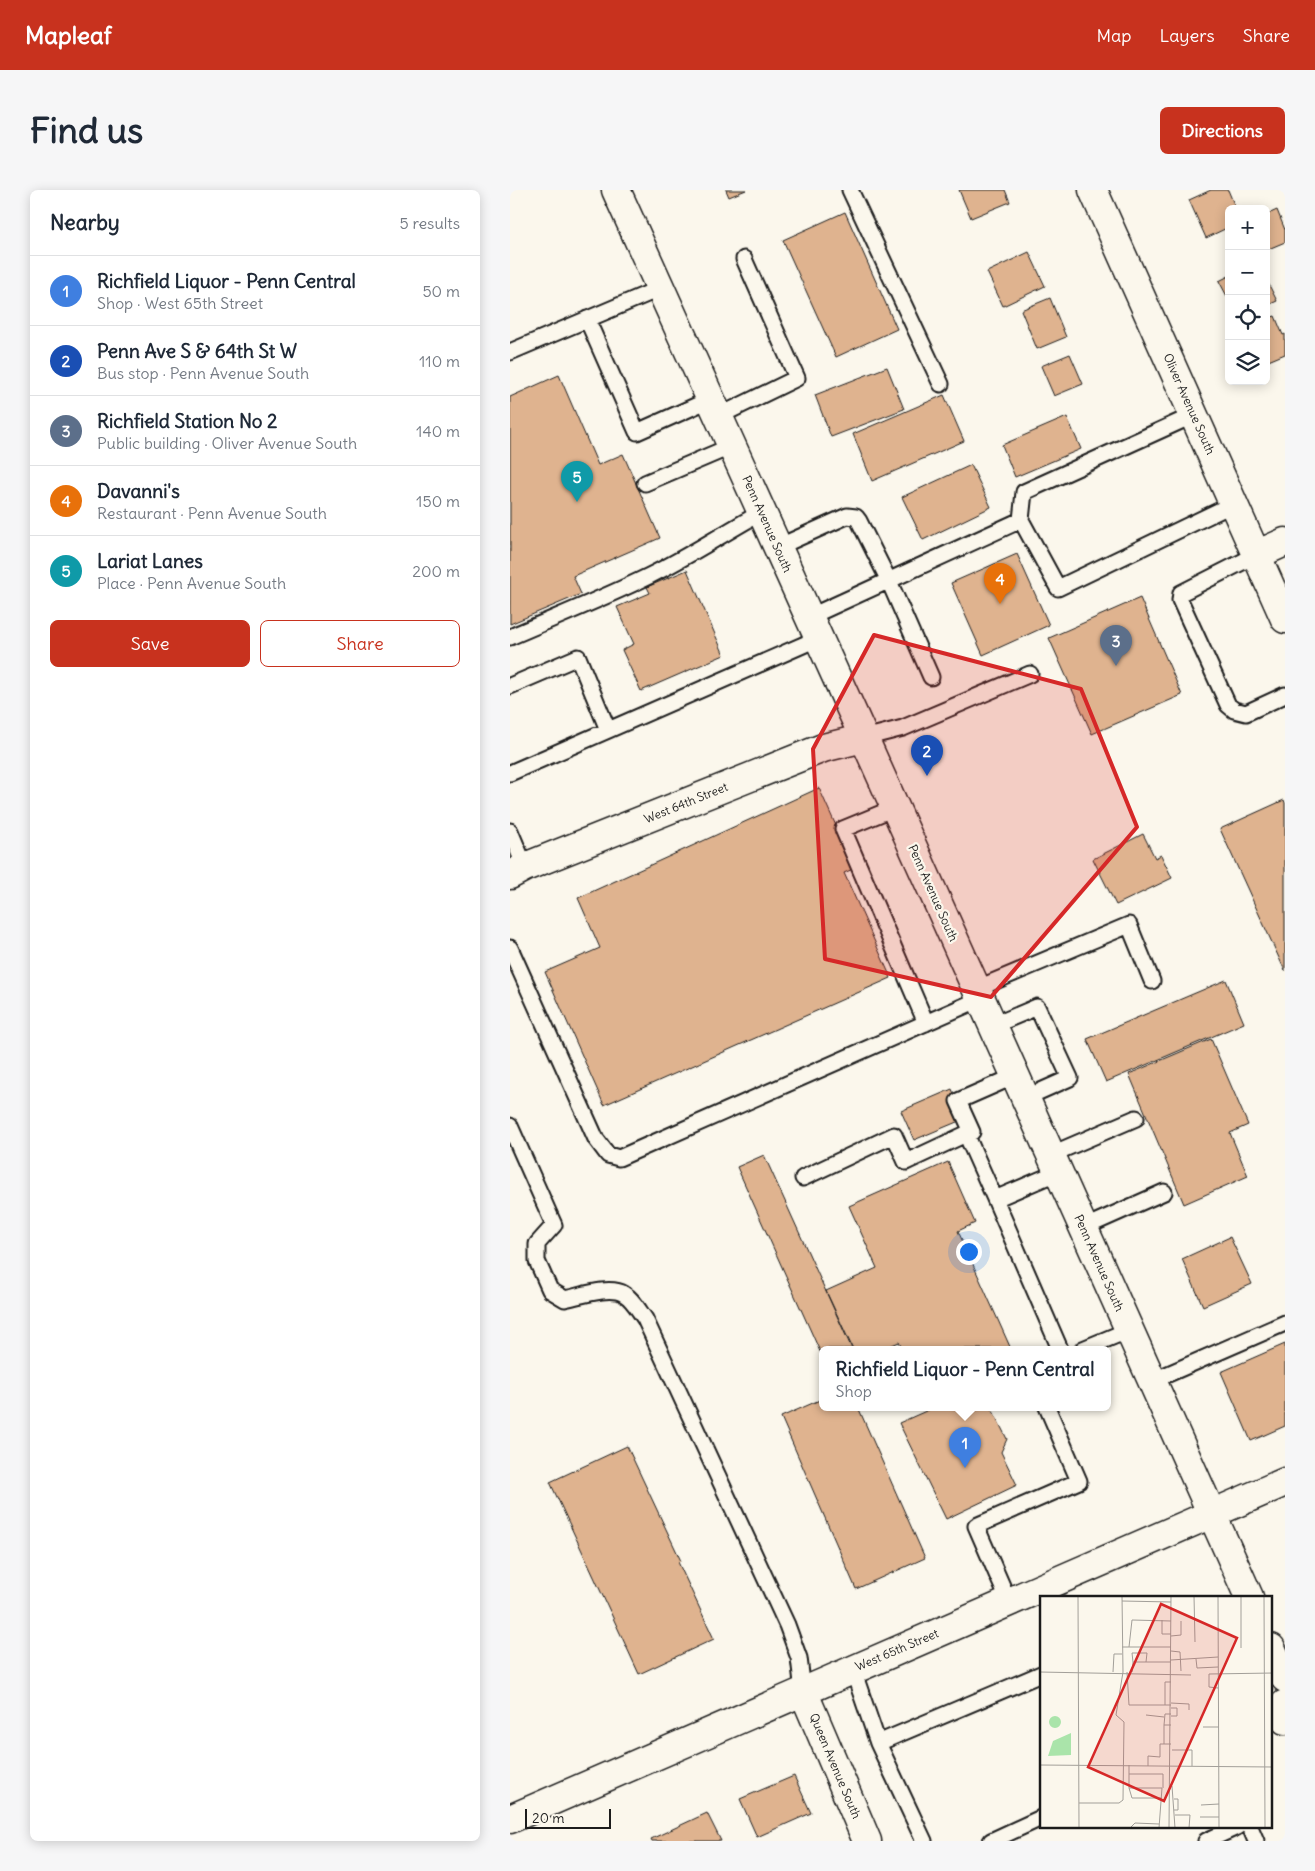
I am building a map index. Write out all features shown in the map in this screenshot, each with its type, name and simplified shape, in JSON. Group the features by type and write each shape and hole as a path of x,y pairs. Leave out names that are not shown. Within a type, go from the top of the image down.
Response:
{"street":[{"name":"Penn Avenue South","path":"616,190 1249,1596"},
{"name":"Oliver Avenue South","path":"1093,190 1285,618"},
{"path":"1256,555 1285,542"},
{"name":"West 64th Street","path":"517,871 823,748 864,738"},
{"name":"West 65th Street","path":"510,1819 1285,1482"},
{"path":"1272,1650 1285,1678"},
{"name":"Queen Avenue South","path":"803,1691 867,1841"}],"lane":[{"path":"850,190 942,384"},
{"path":"587,319 637,432 715,408 798,378 744,258"},
{"path":"510,352 661,288"},
{"path":"1194,415 1024,492 1021,520 1058,588 1233,504"},
{"path":"645,483 732,446"},
{"path":"510,637 649,576 762,512"},
{"path":"778,547 847,516 856,517 860,521 889,581 931,677"},
{"path":"510,773 608,730 814,628 889,581 1021,520"},
{"path":"1256,555 1181,593 1180,600 1228,706 1234,710 1246,713 1285,695"},
{"path":"510,686 578,657 608,730"},
{"path":"864,738 903,728 1030,674"},
{"path":"894,808 843,829 926,1023"},
{"path":"510,831 517,871"},
{"path":"510,948 596,1139 608,1154 619,1158 926,1023 978,994 1129,925 1152,981"},
{"path":"803,1178 894,1135 906,1162 972,1132 958,1101 1070,1078 1037,1007 992,1026"},
{"path":"995,1199 1054,1163 1136,1118"},
{"path":"510,1126 554,1224 537,1244 538,1261 550,1290 564,1300 611,1290 624,1294 637,1307 645,1319 787,1625 799,1658 803,1691"},
{"path":"966,1134 1059,1346"},
{"path":"1083,1228 1164,1192"},
{"path":"1152,1381 1285,1323"},
{"path":"1090,1346 1129,1330"},
{"path":"1009,1602 976,1526 1079,1481 1049,1411"},
{"path":"853,1670 878,1743 924,1841"},
{"path":"878,1743 1040,1674"},
{"path":"991,1841 1040,1818"},
{"path":"1206,1841 1235,1828"},
{"path":"1250,1828 1256,1841"}],"highlighted area":[{"path":"874,635 1081,689 1137,827 991,997 825,959 813,749"}],"building":[{"path":"726,190 746,190 729,197"},
{"path":"959,190 1005,190 1010,202 971,218"},
{"path":"1211,190 1228,190 1234,205 1225,205 1225,229 1206,238 1189,200"},
{"path":"1277,210 1285,230 1285,242 1270,248 1270,213"},
{"path":"845,212 897,329 836,357 783,240"},
{"path":"1029,252 1045,286 1003,306 987,272"},
{"path":"1225,278 1225,292 1219,281"},
{"path":"1270,287 1277,301 1270,304"},
{"path":"1050,298 1066,337 1037,349 1021,310"},
{"path":"1275,316 1283,335 1285,334 1285,354 1270,360 1270,340 1270,318"},
{"path":"1070,354 1083,384 1054,396 1041,366"},
{"path":"887,367 904,409 831,437 815,395"},
{"path":"559,375 598,465 623,454 660,538 573,576 581,594 510,624 510,397"},
{"path":"944,395 964,441 872,481 853,434"},
{"path":"1067,417 1081,449 1015,477 1002,445"},
{"path":"971,465 991,507 923,540 902,497"},
{"path":"1017,554 1049,625 983,655 951,583"},
{"path":"687,570 724,655 641,691 622,650 634,644 617,607 650,593 647,587"},
{"path":"1140,598 1182,695 1092,734 1049,638"},
{"path":"819,788 855,868 844,873 891,978 604,1105 545,972 600,948 578,898"},
{"path":"1284,800 1285,803 1285,971 1220,829"},
{"path":"1143,834 1155,858 1161,855 1172,878 1116,905 1093,859"},
{"path":"1226,980 1244,1023 1106,1082 1087,1039"},
{"path":"1211,1039 1248,1125 1230,1133 1248,1176 1184,1204 1129,1074"},
{"path":"952,1089 964,1119 914,1140 901,1111"},
{"path":"764,1155 851,1346 819,1346 819,1349 737,1167"},
{"path":"948,1162 975,1223 958,1231 1010,1346 901,1346 899,1342 890,1346 852,1346 826,1291 877,1268 849,1206"},
{"path":"1230,1237 1252,1284 1203,1306 1182,1259"},
{"path":"1285,1344 1285,1426 1251,1441 1221,1372"},
{"path":"819,1400 819,1411 860,1411 925,1558 856,1589 781,1417"},
{"path":"926,1411 993,1411 1007,1439 1001,1452 1017,1485 946,1519 899,1423"},
{"path":"627,1446 681,1561 678,1562 714,1639 639,1674 550,1482"},
{"path":"794,1776 811,1813 757,1837 740,1799"},
{"path":"707,1813 721,1841 652,1841 651,1839"}],"place":[{"name":"Lariat Lanes","path":"577,502"},
{"name":"Davanni's","path":"1000,604"},
{"name":"Richfield Station No 2","path":"1116,666"},
{"name":"Penn Ave S & 64th St W","path":"927,776"},
{"name":"Richfield Liquor - Penn Central","path":"965,1468"}]}
